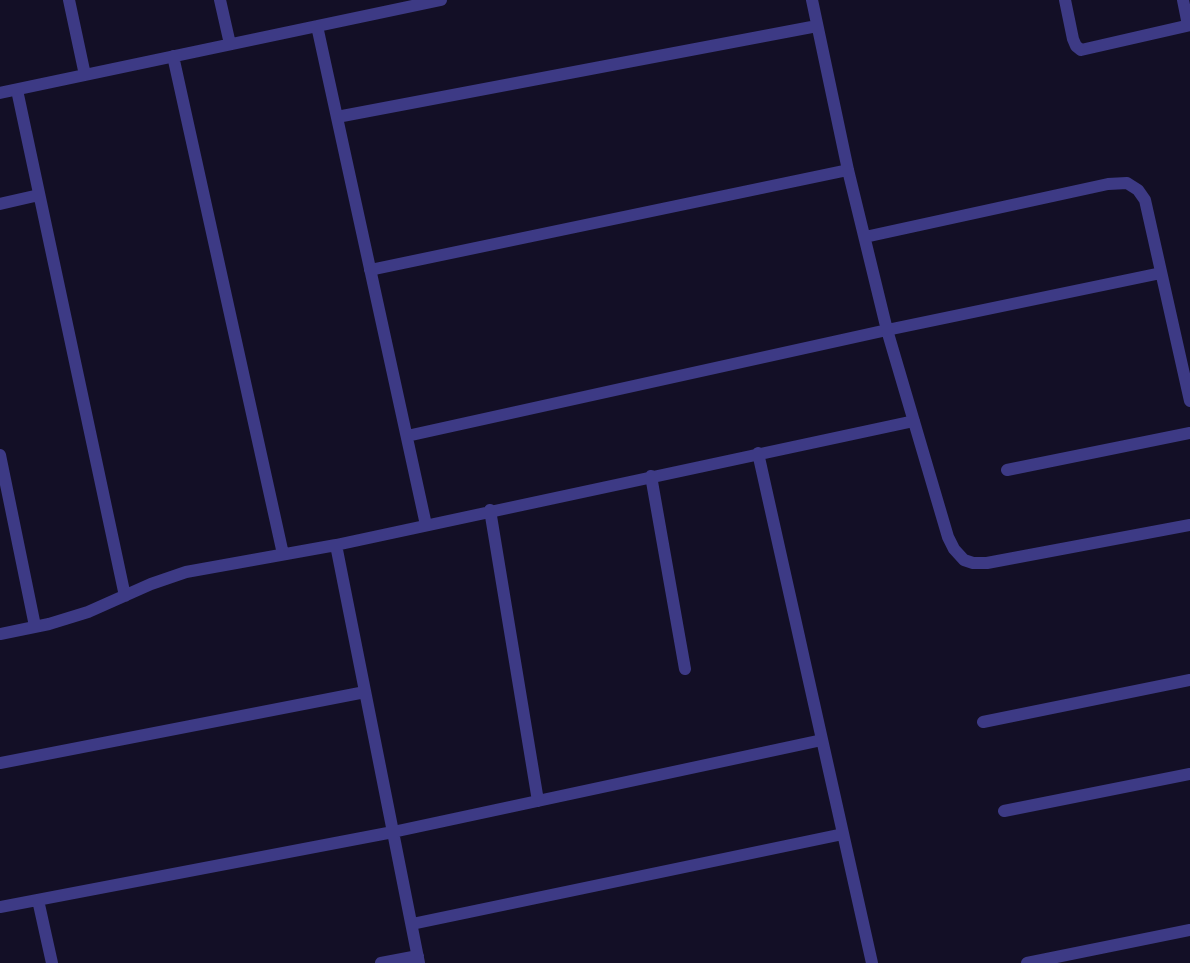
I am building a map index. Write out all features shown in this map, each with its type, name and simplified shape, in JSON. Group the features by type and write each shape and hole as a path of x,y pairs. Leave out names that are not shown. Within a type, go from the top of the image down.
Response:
{"street":[{"path":"69,0 84,75"},
{"path":"220,0 230,44"},
{"path":"0,93 441,0"},
{"path":"812,0 848,170 887,330 948,537 954,549 964,560 973,563 987,563 1190,524"},
{"path":"1065,0 1073,39 1076,46 1081,50 1189,25 1183,0"},
{"path":"317,26 426,525"},
{"path":"337,117 817,26"},
{"path":"173,56 283,554"},
{"path":"16,90 125,596"},
{"path":"370,270 848,170"},
{"path":"865,237 1108,184 1127,183 1138,190 1145,200 1190,401"},
{"path":"0,204 39,195"},
{"path":"407,436 887,330 1161,273"},
{"path":"0,634 88,612 151,584 186,572 336,544 914,421"},
{"path":"1007,470 1190,433"},
{"path":"758,453 872,963"},
{"path":"0,455 3,482 35,626"},
{"path":"651,476 685,669"},
{"path":"490,510 538,801"},
{"path":"336,544 419,959 381,963"},
{"path":"983,722 1190,680"},
{"path":"0,763 365,692"},
{"path":"0,907 393,832 822,740"},
{"path":"1004,811 1190,774"},
{"path":"412,924 843,834"},
{"path":"38,900 52,963"},
{"path":"1028,963 1190,930"}]}
